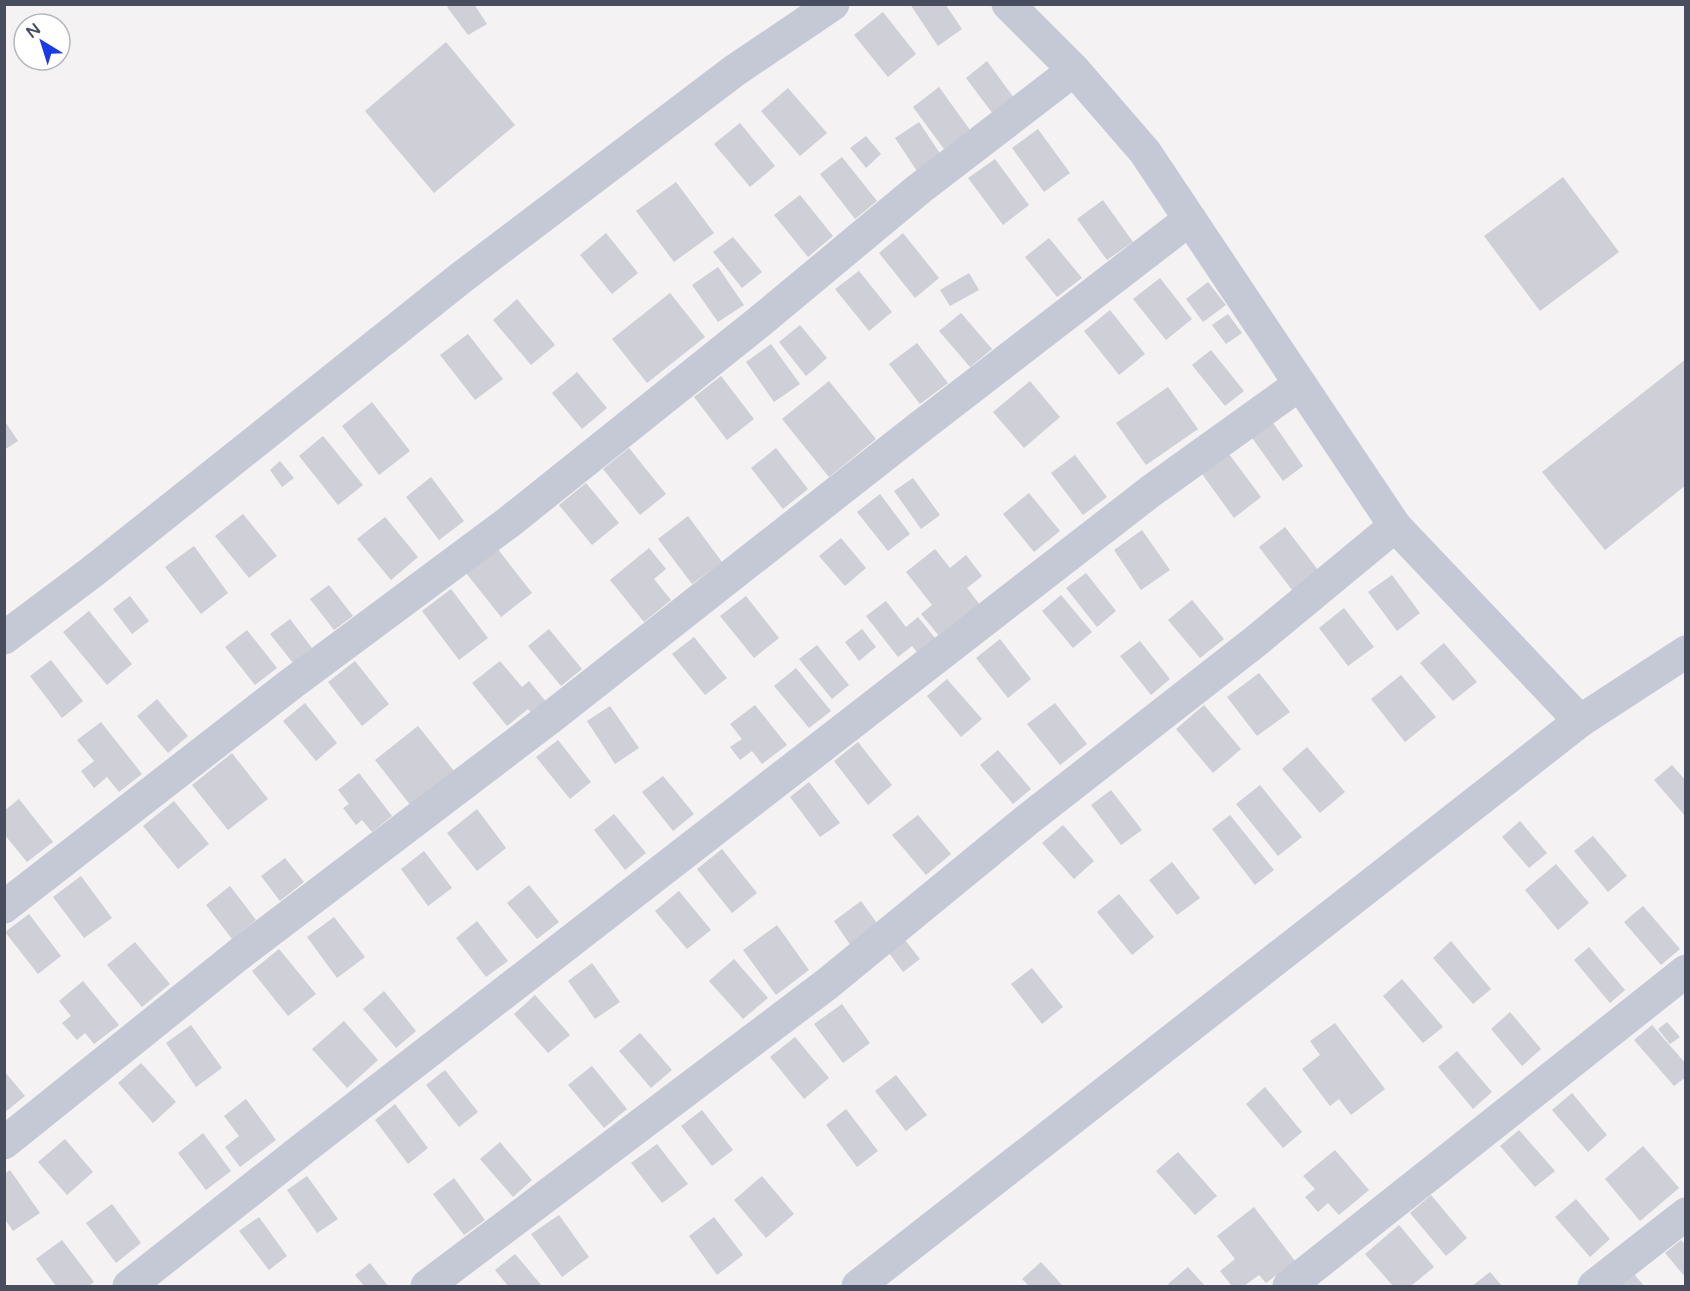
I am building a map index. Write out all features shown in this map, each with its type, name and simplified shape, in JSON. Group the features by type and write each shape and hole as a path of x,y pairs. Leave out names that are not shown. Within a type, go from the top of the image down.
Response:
{"street":[{"path":"4,638 92,572 462,277 734,71 833,4"},
{"path":"1008,4 1074,70 1145,152 1395,526 1580,722"},
{"path":"4,908 291,684 508,522 759,322 919,189 1074,70"},
{"path":"4,1143 238,955 551,717 1190,219"},
{"path":"129,1287 304,1148 1151,491 1300,384"},
{"path":"427,1287 827,984 1027,820 1256,641 1395,526"},
{"path":"858,1287 1580,722 1686,652"},
{"path":"1288,1287 1686,971"},
{"path":"1593,1287 1686,1214"}],"building":[{"path":"451,4 474,4 487,24 468,35 447,7"},
{"path":"910,4 945,4 962,29 938,46"},
{"path":"883,12 916,54 888,77 854,35"},
{"path":"446,42 515,125 434,193 365,111"},
{"path":"987,61 1014,98 993,114 966,78"},
{"path":"939,87 970,130 944,149 913,107"},
{"path":"788,88 827,133 800,156 761,111"},
{"path":"919,122 943,158 919,174 895,138"},
{"path":"740,123 775,166 750,187 714,144"},
{"path":"1038,129 1070,173 1044,192 1012,148"},
{"path":"866,136 881,154 866,168 850,148"},
{"path":"842,157 877,201 855,219 820,174"},
{"path":"995,159 1029,205 1003,225 968,178"},
{"path":"1563,177 1619,252 1540,311 1484,236"},
{"path":"676,182 714,233 674,262 636,211"},
{"path":"800,195 833,236 808,257 774,215"},
{"path":"1103,200 1133,242 1107,260 1077,219"},
{"path":"606,233 638,273 612,294 580,255"},
{"path":"903,233 939,278 915,298 879,253"},
{"path":"733,237 762,272 742,288 713,252"},
{"path":"1049,238 1082,278 1057,297 1025,257"},
{"path":"718,267 744,305 718,322 692,285"},
{"path":"859,271 892,312 869,331 835,289"},
{"path":"969,273 979,290 950,306 940,290"},
{"path":"1160,278 1192,319 1166,340 1133,299"},
{"path":"1208,282 1226,305 1203,322 1186,299"},
{"path":"670,293 705,337 647,383 612,339"},
{"path":"517,299 555,345 531,365 493,320"},
{"path":"1110,310 1145,354 1119,375 1084,331"},
{"path":"961,313 992,349 970,367 939,331"},
{"path":"1228,314 1242,333 1226,344 1212,325"},
{"path":"800,325 827,358 806,376 779,342"},
{"path":"468,334 503,379 475,400 440,355"},
{"path":"917,343 948,383 920,404 889,364"},
{"path":"771,344 800,384 774,402 746,362"},
{"path":"1211,350 1244,391 1225,406 1192,365"},
{"path":"1686,359 1686,485 1605,550 1542,472"},
{"path":"577,372 607,408 582,429 552,393"},
{"path":"721,376 754,419 727,440 694,397"},
{"path":"829,381 876,439 829,477 782,419"},
{"path":"1030,381 1060,417 1024,448 993,412"},
{"path":"1168,387 1198,429 1146,465 1116,423"},
{"path":"372,402 410,451 379,475 342,426"},
{"path":"4,420 18,441 4,450"},
{"path":"1271,420 1303,466 1283,481 1250,435"},
{"path":"323,436 363,485 338,505 299,456"},
{"path":"629,448 666,494 640,515 603,469"},
{"path":"776,448 808,489 783,509 751,468"},
{"path":"1229,454 1261,497 1234,518 1202,474"},
{"path":"1075,455 1107,497 1083,515 1051,473"},
{"path":"280,461 294,478 282,487 270,470"},
{"path":"431,477 464,521 439,540 406,497"},
{"path":"913,478 940,515 921,529 894,491"},
{"path":"586,483 619,523 592,545 559,505"},
{"path":"1029,493 1060,531 1034,552 1003,514"},
{"path":"880,494 910,534 888,551 857,512"},
{"path":"243,514 277,556 249,578 215,536"},
{"path":"688,516 722,562 692,584 658,539"},
{"path":"385,517 418,557 391,580 357,539"},
{"path":"1285,527 1318,570 1292,590 1259,547"},
{"path":"1142,530 1170,570 1141,590 1114,550"},
{"path":"841,538 866,568 845,586 819,556"},
{"path":"194,546 228,593 201,614 165,567"},
{"path":"497,548 532,593 501,617 466,573"},
{"path":"649,548 666,569 654,579 671,600 644,622 610,580"},
{"path":"935,549 950,568 966,555 982,576 967,588 980,605 940,637 921,614 932,605 906,572"},
{"path":"1086,573 1116,611 1097,627 1066,588"},
{"path":"1392,575 1420,613 1397,631 1368,592"},
{"path":"329,585 353,616 334,630 310,599"},
{"path":"451,589 488,638 459,660 422,611"},
{"path":"1061,595 1092,632 1073,648 1042,611"},
{"path":"130,596 149,621 132,634 113,609"},
{"path":"746,596 779,638 754,658 720,616"},
{"path":"1192,600 1224,639 1200,658 1168,620"},
{"path":"886,601 906,627 918,617 939,643 921,657 912,646 898,657 866,616"},
{"path":"1344,608 1374,647 1348,666 1319,628"},
{"path":"89,611 132,664 107,685 63,632"},
{"path":"290,619 312,648 293,663 270,634"},
{"path":"549,629 582,669 561,686 528,646"},
{"path":"862,629 876,647 859,661 845,642"},
{"path":"247,630 277,668 255,685 225,647"},
{"path":"694,637 727,678 705,695 672,654"},
{"path":"1000,639 1031,679 1008,698 976,658"},
{"path":"1140,641 1170,679 1151,695 1120,656"},
{"path":"1444,643 1477,682 1453,701 1420,663"},
{"path":"817,645 849,685 832,699 799,659"},
{"path":"51,660 83,701 62,718 30,676"},
{"path":"355,661 389,704 362,726 328,682"},
{"path":"500,661 522,687 529,681 548,704 534,716 528,709 507,726 472,683"},
{"path":"796,668 831,711 809,728 774,686"},
{"path":"1259,673 1290,712 1257,736 1227,697"},
{"path":"1401,675 1436,717 1405,742 1371,699"},
{"path":"947,679 982,719 961,737 927,696"},
{"path":"157,699 188,736 168,753 137,716"},
{"path":"305,703 337,743 316,761 283,721"},
{"path":"1055,703 1087,744 1060,765 1027,724"},
{"path":"755,705 787,745 762,764 752,751 740,760 730,747 742,739 730,724"},
{"path":"1204,705 1241,749 1213,773 1176,729"},
{"path":"610,706 639,748 615,764 587,721"},
{"path":"101,722 142,774 119,792 107,777 94,788 81,771 94,761 77,740"},
{"path":"418,726 458,776 415,811 375,760"},
{"path":"558,740 591,782 570,799 536,757"},
{"path":"858,742 892,785 868,805 834,761"},
{"path":"1307,747 1345,792 1320,813 1282,769"},
{"path":"998,750 1031,789 1013,804 980,765"},
{"path":"232,753 268,799 228,830 192,785"},
{"path":"1672,765 1686,781 1686,817 1654,780"},
{"path":"359,773 392,816 372,832 362,820 356,825 343,808 349,804 338,790"},
{"path":"663,776 694,814 673,831 642,792"},
{"path":"809,782 840,823 820,837 790,797"},
{"path":"1260,785 1302,837 1278,856 1236,804"},
{"path":"1111,790 1142,830 1121,845 1091,805"},
{"path":"19,799 53,842 27,862 4,834 4,811"},
{"path":"174,801 209,844 178,869 143,826"},
{"path":"477,809 506,848 477,871 447,833"},
{"path":"614,814 646,853 625,870 594,830"},
{"path":"918,815 951,854 926,875 892,835"},
{"path":"1230,815 1274,870 1255,885 1212,829"},
{"path":"1520,821 1547,853 1529,868 1502,837"},
{"path":"1063,825 1094,861 1074,879 1042,843"},
{"path":"1593,836 1627,876 1608,892 1574,851"},
{"path":"722,849 757,893 732,913 697,869"},
{"path":"424,851 452,888 428,906 401,869"},
{"path":"285,858 304,882 280,901 261,876"},
{"path":"1172,862 1200,898 1177,915 1149,880"},
{"path":"1556,864 1589,903 1558,930 1525,890"},
{"path":"81,876 112,918 84,938 53,897"},
{"path":"529,885 559,922 537,939 507,903"},
{"path":"230,886 256,920 232,939 206,905"},
{"path":"679,891 711,930 687,949 655,911"},
{"path":"1119,894 1154,937 1132,955 1097,912"},
{"path":"861,901 879,926 851,946 834,921"},
{"path":"1643,906 1680,949 1661,965 1624,922"},
{"path":"29,914 61,956 38,974 5,932"},
{"path":"334,917 365,957 337,978 307,937"},
{"path":"477,921 508,961 486,977 456,938"},
{"path":"777,925 809,970 776,995 743,950"},
{"path":"905,940 920,959 903,972 889,953"},
{"path":"1451,941 1491,989 1473,1004 1433,958"},
{"path":"135,942 170,984 142,1007 107,965"},
{"path":"1589,947 1625,990 1610,1003 1574,960"},
{"path":"279,949 316,994 288,1016 252,971"},
{"path":"734,959 768,998 743,1019 709,981"},
{"path":"592,963 620,1002 595,1019 568,981"},
{"path":"1032,968 1063,1007 1042,1024 1011,984"},
{"path":"1402,979 1443,1027 1423,1043 1383,996"},
{"path":"83,981 119,1025 94,1044 85,1033 77,1040 62,1023 71,1016 59,1001"},
{"path":"384,991 416,1031 396,1048 363,1009"},
{"path":"535,995 570,1035 548,1053 514,1014"},
{"path":"842,1004 870,1043 843,1063 814,1024"},
{"path":"1510,1012 1541,1049 1522,1066 1491,1029"},
{"path":"344,1021 378,1060 347,1088 312,1049"},
{"path":"1667,1022 1680,1037 1670,1044 1658,1029"},
{"path":"1335,1023 1385,1089 1351,1115 1339,1099 1330,1106 1302,1069 1320,1055 1310,1041"},
{"path":"191,1025 222,1068 196,1087 166,1043"},
{"path":"1652,1025 1686,1064 1686,1077 1674,1086 1634,1040"},
{"path":"640,1033 672,1070 651,1088 619,1051"},
{"path":"795,1037 829,1078 804,1099 770,1057"},
{"path":"1457,1051 1492,1092 1473,1109 1438,1067"},
{"path":"141,1063 176,1102 153,1123 118,1083"},
{"path":"592,1066 627,1109 604,1128 568,1085"},
{"path":"445,1070 478,1112 459,1127 426,1085"},
{"path":"4,1071 25,1096 4,1113"},
{"path":"896,1075 927,1115 906,1131 875,1091"},
{"path":"1265,1087 1302,1132 1283,1148 1246,1104"},
{"path":"1572,1093 1607,1135 1588,1152 1552,1110"},
{"path":"246,1099 276,1140 240,1167 225,1147 239,1136 224,1116"},
{"path":"395,1104 428,1148 408,1164 375,1120"},
{"path":"846,1109 878,1151 857,1167 826,1125"},
{"path":"702,1110 733,1150 712,1166 681,1126"},
{"path":"1519,1130 1555,1171 1535,1187 1500,1146"},
{"path":"203,1133 231,1171 206,1190 178,1153"},
{"path":"65,1139 93,1172 67,1195 38,1162"},
{"path":"500,1142 532,1180 513,1197 480,1159"},
{"path":"657,1144 688,1184 662,1203 631,1163"},
{"path":"1643,1146 1679,1188 1640,1221 1605,1179"},
{"path":"1335,1150 1369,1190 1339,1215 1328,1203 1318,1212 1305,1197 1315,1189 1303,1176"},
{"path":"1178,1152 1217,1196 1195,1215 1156,1171"},
{"path":"10,1170 40,1213 13,1231 4,1218 4,1174"},
{"path":"307,1176 338,1219 317,1233 287,1190"},
{"path":"762,1176 794,1214 766,1238 734,1200"},
{"path":"454,1178 485,1220 464,1235 433,1194"},
{"path":"1431,1195 1467,1238 1446,1256 1410,1213"},
{"path":"1576,1199 1610,1239 1590,1257 1555,1217"},
{"path":"112,1204 141,1243 116,1263 86,1223"},
{"path":"1254,1207 1295,1261 1266,1283 1259,1275 1244,1286 1232,1286 1220,1271 1235,1259 1217,1236"},
{"path":"559,1215 589,1257 562,1277 531,1234"},
{"path":"259,1217 287,1256 269,1270 239,1231"},
{"path":"714,1217 743,1255 717,1275 689,1236"},
{"path":"1399,1225 1434,1267 1411,1286 1393,1286 1365,1254"},
{"path":"62,1240 94,1282 89,1286 56,1286 36,1259"},
{"path":"1681,1240 1686,1245 1686,1278 1665,1253"},
{"path":"515,1254 542,1286 508,1286 495,1270"},
{"path":"1041,1262 1063,1286 1029,1286 1022,1279"},
{"path":"370,1263 388,1286 364,1286 355,1275"},
{"path":"1188,1267 1205,1286 1171,1286 1168,1284"},
{"path":"1490,1272 1502,1286 1472,1286"},
{"path":"1634,1274 1644,1286 1619,1286"}]}
